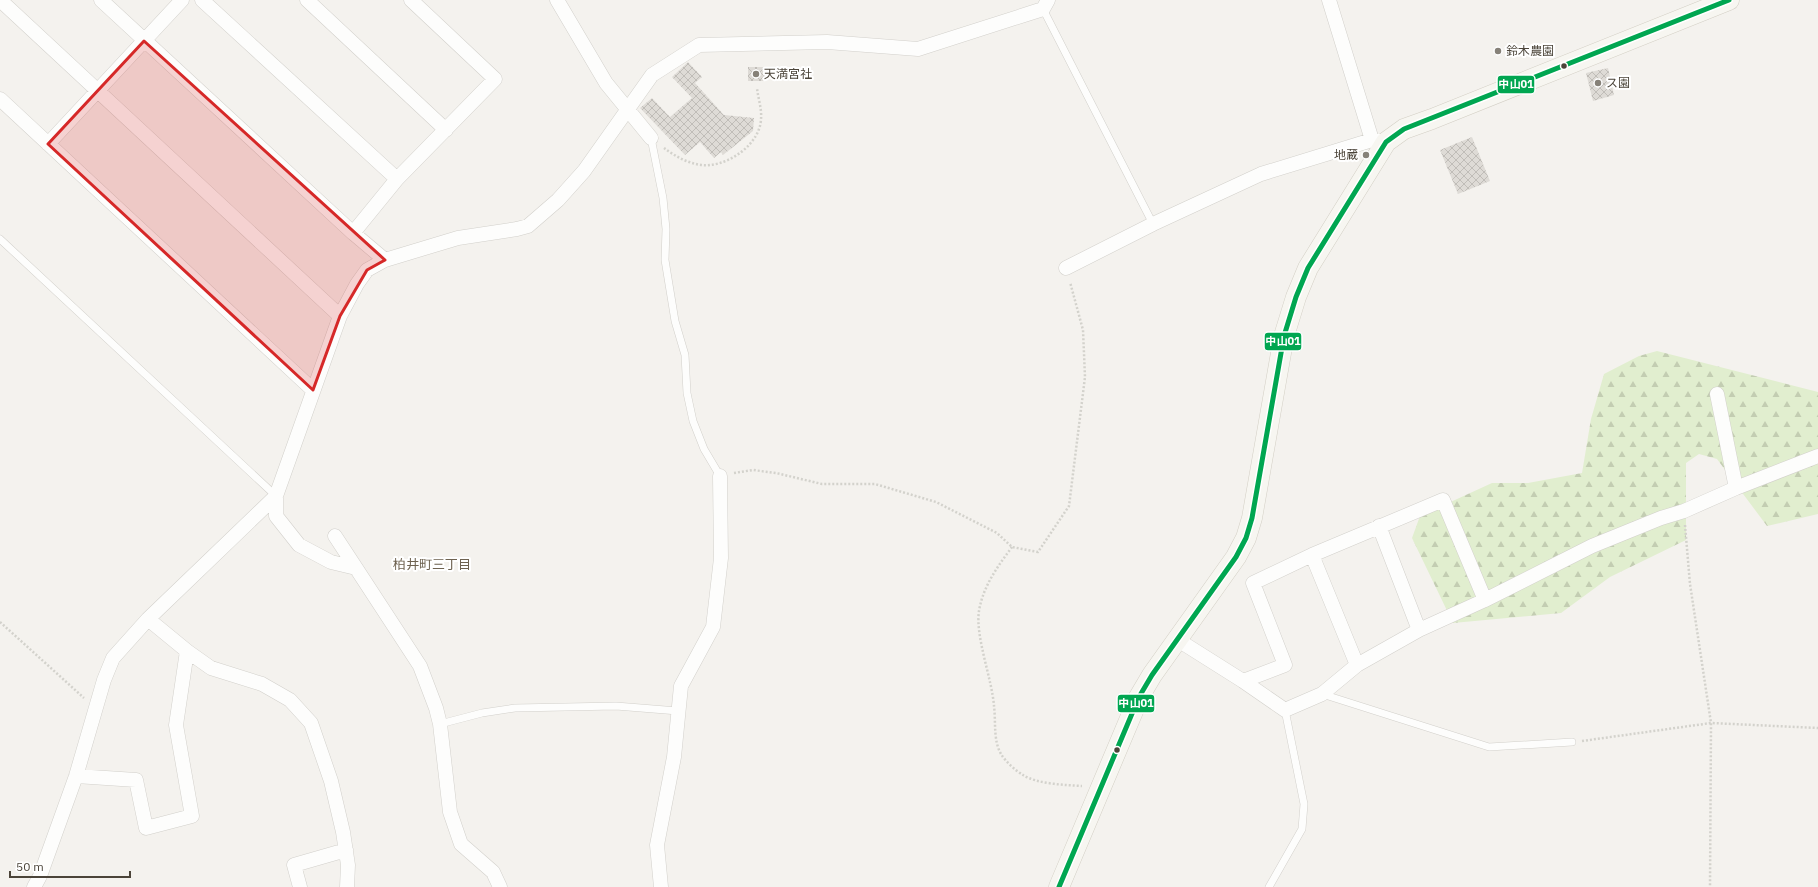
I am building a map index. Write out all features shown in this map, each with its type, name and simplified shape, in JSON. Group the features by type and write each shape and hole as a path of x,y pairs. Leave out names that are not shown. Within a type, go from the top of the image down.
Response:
{"street":[{"path":"0,0 340,316"},
{"path":"101,0 354,233 386,260"},
{"path":"48,144 182,0"},
{"path":"202,0 396,179"},
{"path":"307,0 446,130"},
{"path":"354,233 396,179 495,79 411,0"},
{"path":"557,0 606,83 651,138"},
{"path":"1059,887 1140,697 1152,675 1236,557 1246,538 1252,518 1284,336 1296,297 1308,268 1379,141 1329,0"},
{"path":"1066,268 1153,224 1261,174 1379,141 1404,129 1729,0"},
{"path":"356,568 330,562 299,545 276,516 276,496 340,316 357,284 367,270 386,260 458,238 518,229 528,226 558,200 584,171 626,109 652,75 699,45 827,42 918,49 1046,4"},
{"path":"0,99 313,390"},
{"path":"1717,394 1736,488"},
{"path":"1178,640 1243,681 1285,710 1322,694 1357,665 1419,630 1485,600 1592,546 1661,518 1684,511 1736,488 1818,456"},
{"path":"661,887 657,845 674,757 681,686 713,627 721,558 720,476"},
{"path":"34,887 40,876 76,776 104,680 113,658 148,618 276,496"},
{"path":"1243,681 1285,665 1253,583 1312,555 1443,500 1485,600"},
{"path":"1379,526 1419,630"},
{"path":"336,536 420,666 436,708 440,724 450,812 461,844 494,872 500,887"},
{"path":"1312,555 1357,665"},
{"path":"148,618 187,651 211,668 262,684 290,700 311,723 331,781 343,832 346,850 347,887"},
{"path":"76,776 136,780 146,828 192,816 176,726 187,651"},
{"path":"300,887 294,865 346,850"}],"lane":[{"path":"1046,4 1153,224"},
{"path":"651,138 663,198 666,229 665,260 675,321 685,355 687,393 693,421 704,449 720,476"},
{"path":"0,238 276,496"},
{"path":"1322,694 1489,747 1572,742"},
{"path":"440,724 482,713 515,708 616,706 678,711"},
{"path":"1270,887 1302,829 1304,804 1285,710"}],"path":[{"path":"651,138 670,153 690,163 709,165 729,160 740,153 756,138 761,119 757,88"},
{"path":"720,476 753,470 822,484 875,484 936,502 997,533 1012,547 1038,552 1069,506 1085,377 1083,330 1066,268"},
{"path":"1684,511 1690,584 1711,723 1710,887"},
{"path":"1012,547 994,572 984,591 979,611 980,632 994,705 995,737 1001,754 1023,775 1055,784 1101,788"},
{"path":"0,622 96,710"},
{"path":"1572,742 1642,734 1711,723 1818,728"}],"highlighted area":[{"path":"144,41 385,260 367,270 340,316 313,390 48,144"}],"green space":[{"path":"1657,351 1818,392 1818,514 1767,526 1717,459 1699,454 1686,463 1686,540 1610,577 1561,613 1453,623 1412,538 1420,516 1492,483 1528,483 1582,473 1591,419 1604,374 1639,356"}],"building":[{"path":"688,62 702,77 695,83 724,115 754,118 753,131 723,155 721,152 714,158 700,142 685,155 640,108 652,98 670,117 692,98 672,77"},
{"path":"748,67 765,67 765,81 748,81"},
{"path":"1608,68 1614,95 1593,101 1586,73"},
{"path":"1472,137 1490,181 1458,194 1440,150"}],"transit line":[{"name":"中山01","path":"1059,887 1139,697 1152,675 1236,557 1246,538 1252,518 1284,336 1296,297 1308,268 1386,142 1404,129 1729,0"}],"place":[{"name":"鈴木農園","path":"1498,51"},
{"name":"天満宮社","path":"756,74"},
{"name":"ス園","path":"1598,83"},
{"name":"地蔵","path":"1366,155"}],"district":[{"name":"柏井町三丁目","path":"432,564"}]}
